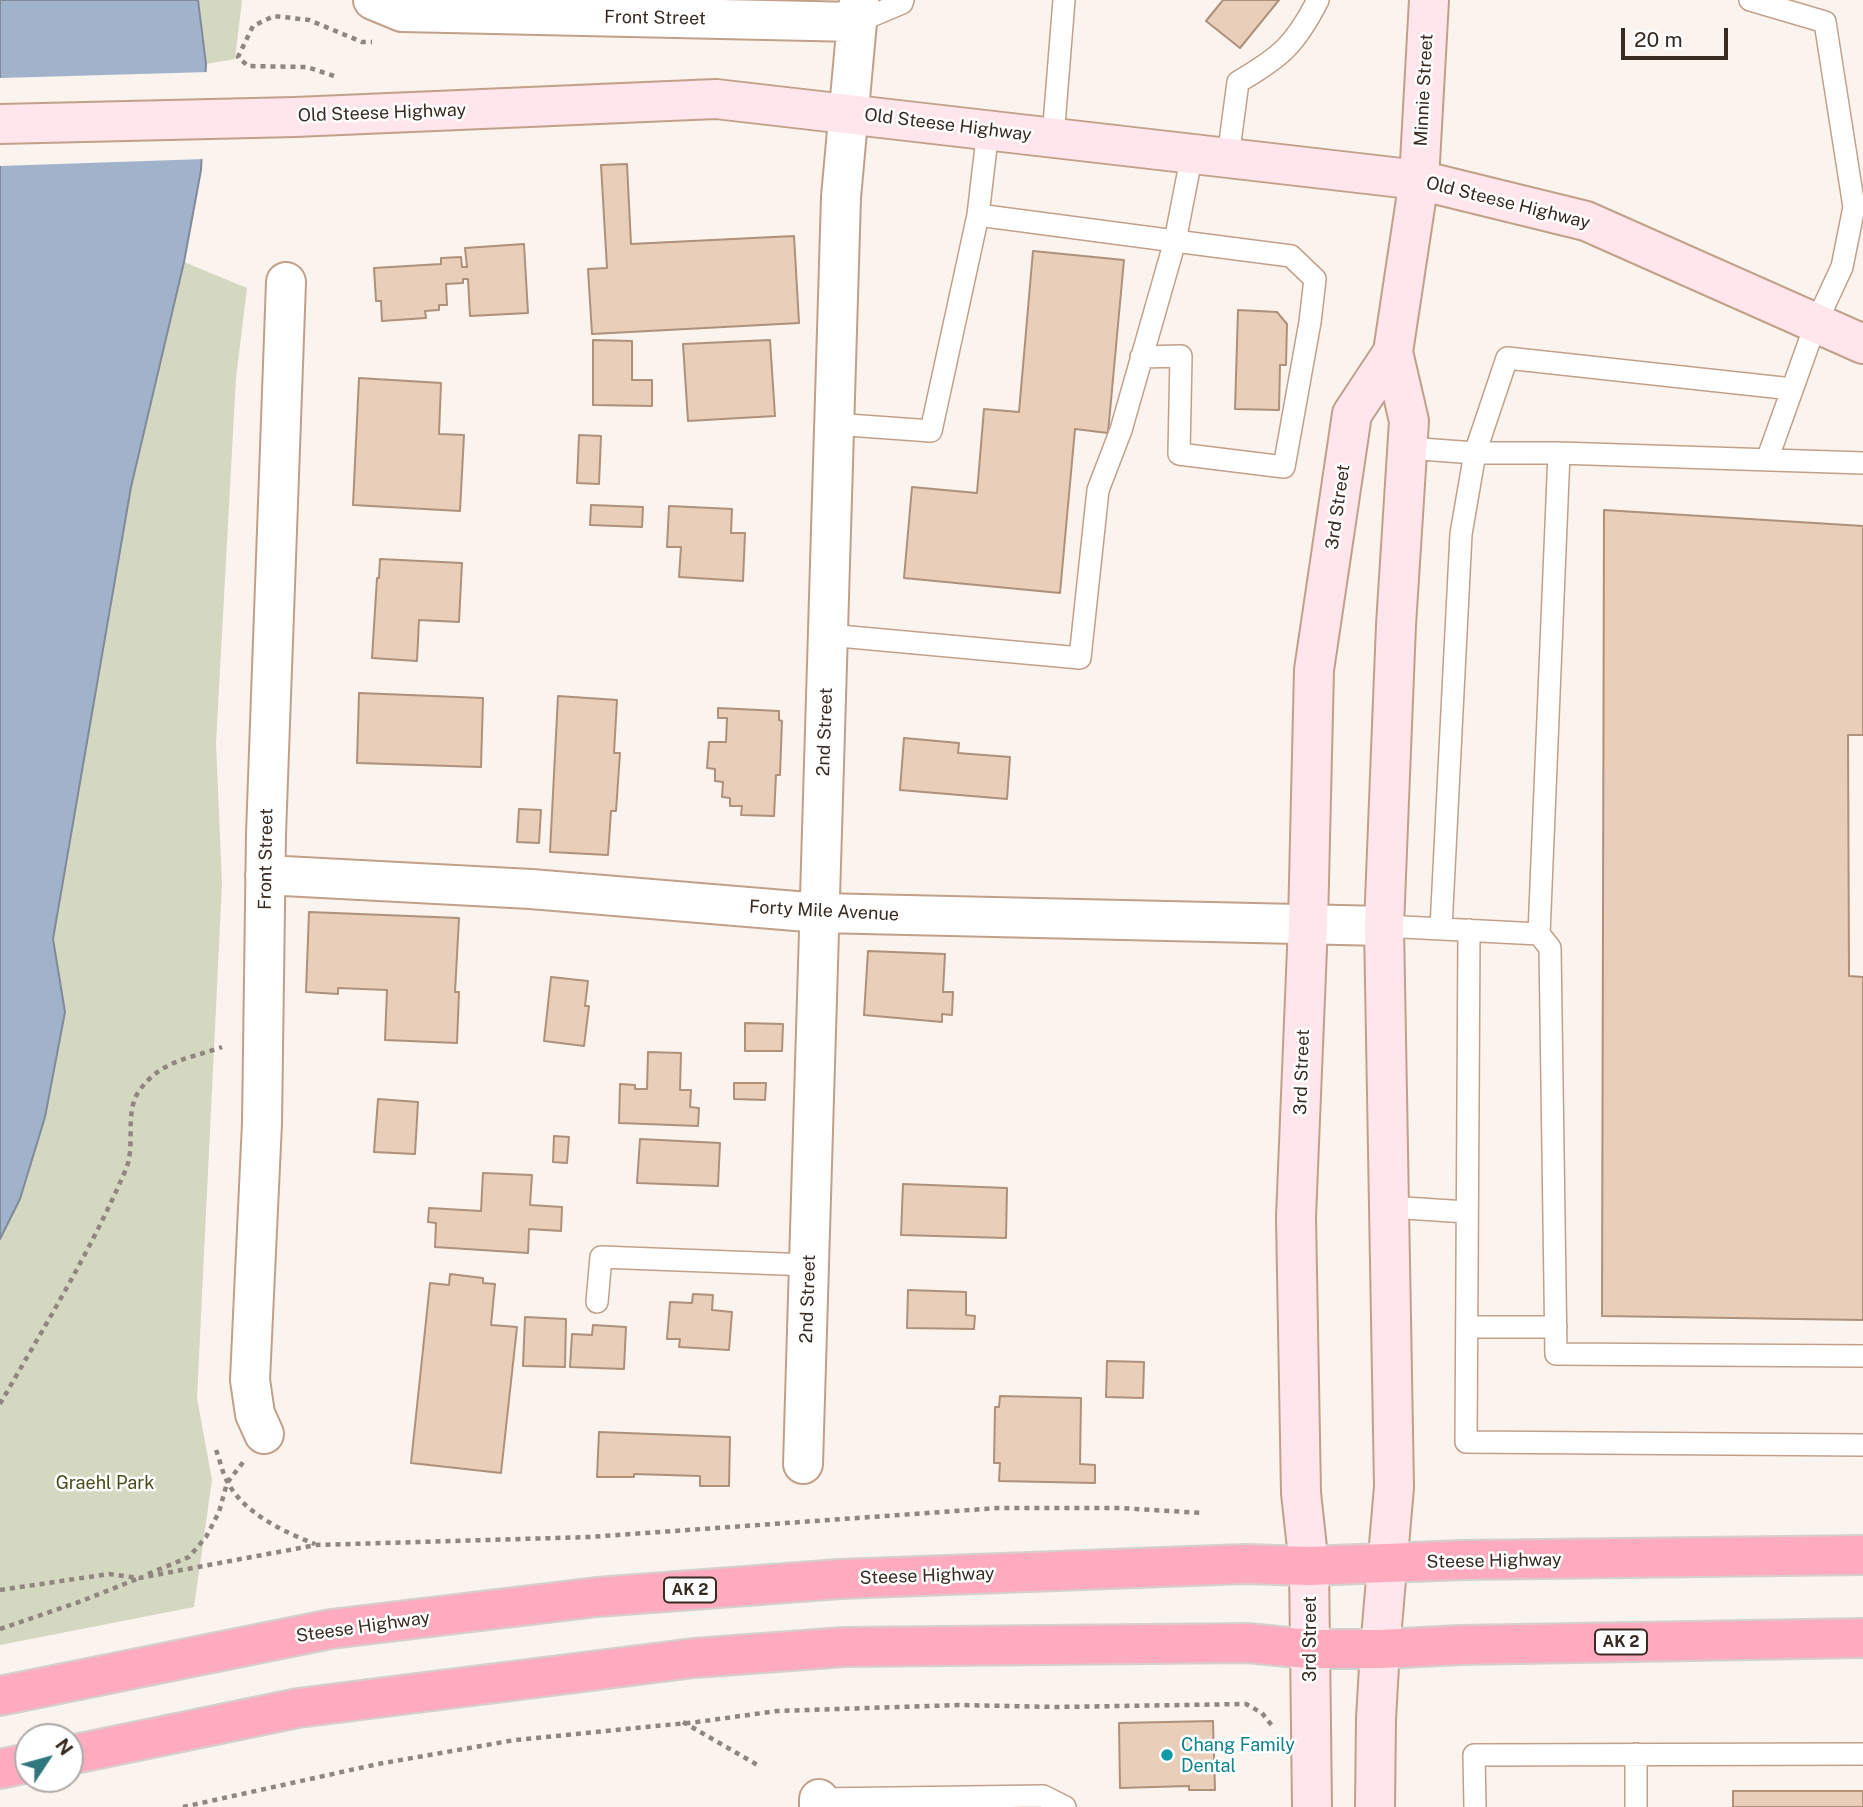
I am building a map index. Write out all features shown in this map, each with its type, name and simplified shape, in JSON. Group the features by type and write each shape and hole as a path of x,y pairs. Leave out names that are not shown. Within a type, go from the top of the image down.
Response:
{"highway":[{"name":"Steese Highway","path":"0,1696 331,1629 597,1597 840,1579 1245,1564 1309,1566 1863,1555"},
{"name":"AK 2","path":"84,1752 298,1707 694,1658 845,1647 1247,1643 1309,1649 1380,1649 1461,1645 1863,1638"}],"main road":[{"name":"Minnie Street","path":"1419,180 1429,0"},
{"name":"Old Steese Highway","path":"0,124 295,117 716,99 1210,155 1419,180 1586,221 1863,344"},
{"name":"3rd Street","path":"1375,1807 1380,1649 1394,1487 1384,926 1396,625 1409,421 1393,352 1419,180"},
{"name":"3rd Street","path":"1312,1807 1309,1566 1301,1493 1296,1217 1308,924 1314,670 1352,414 1393,352"}],"street":[{"name":"Front Street","path":"373,0 402,12 858,11"},
{"name":"2nd Street","path":"803,1464 841,198 858,11"},
{"name":"Front Street","path":"264,1434 256,1414 250,1380 262,1123 265,874 286,282"},
{"name":"Forty Mile Avenue","path":"265,874 531,889 820,913 1384,926"}],"lane":[{"path":"858,11 902,3 903,0"},
{"path":"1053,137 1063,0"},
{"path":"828,635 1080,657 1098,491 1121,430 1175,241 1238,82 1271,63 1301,33 1318,0"},
{"path":"1749,0 1825,22 1854,207 1842,267 1816,323 1767,460"},
{"path":"834,424 931,430 978,215 988,130"},
{"path":"978,215 1291,256 1315,279 1284,467 1179,454 1181,356 1141,357"},
{"path":"1441,928 1461,534 1475,453 1507,358 1792,389"},
{"path":"1407,448 1475,453 1559,453 1863,463"},
{"path":"1559,453 1539,934 1550,948 1556,1354 1863,1356"},
{"path":"1384,926 1539,934"},
{"path":"1469,930 1466,1442 1863,1444"},
{"path":"1389,1207 1467,1212"},
{"path":"597,1303 601,1257 809,1265"},
{"path":"1467,1327 1556,1327"},
{"path":"1636,1754 1636,1807"},
{"path":"1475,1807 1474,1755 1863,1754"},
{"path":"819,1803 1043,1796 1065,1807"}],"path":[{"path":"0,1404 92,1242 128,1165 132,1113 137,1093 150,1077 171,1062 189,1059 222,1047"},
{"path":"0,1629 79,1602 189,1557 206,1538 219,1512 227,1483 264,1434"},
{"path":"216,1450 227,1483 248,1506 276,1528 316,1545"},
{"path":"0,1590 109,1574 139,1578 316,1545 589,1537 998,1508 1120,1508 1202,1513"},
{"path":"183,1807 378,1764 515,1740 777,1711 877,1706 1246,1704 1262,1713 1278,1735"},
{"path":"682,1722 761,1767"}],"green space":[{"path":"198,0 242,0 235,59 206,64"},
{"name":"Graehl Park","path":"184,262 247,288 236,378 216,743 222,884 197,1398 212,1480 194,1607 0,1645 0,1239 20,1199 65,1013 53,939 131,487"}],"water":[{"path":"0,0 198,0 206,64 201,170 184,262 131,487 53,939 65,1012 45,1117 20,1199 0,1239"}],"pier":[{"path":"209,72 205,159 0,166 0,78"}],"building":[{"path":"1223,0 1279,0 1240,48 1206,21"},
{"path":"627,164 631,244 794,236 799,323 592,334 588,269 607,268 601,165"},
{"path":"524,244 528,313 470,316 468,279 463,279 463,283 446,284 447,305 439,305 439,310 425,311 426,318 382,321 381,301 376,301 374,268 441,264 441,258 461,257 462,267 467,267 465,248"},
{"path":"1033,251 1124,260 1108,433 1075,429 1060,593 904,578 912,487 977,493 984,409 1019,412"},
{"path":"1238,310 1277,312 1287,324 1286,365 1280,365 1279,410 1235,409"},
{"path":"593,340 632,341 632,380 652,380 652,406 593,405"},
{"path":"770,340 775,416 688,421 683,344"},
{"path":"359,378 441,383 439,434 464,435 460,511 353,505"},
{"path":"579,435 601,436 599,484 577,483"},
{"path":"591,505 643,507 642,527 590,525"},
{"path":"669,506 732,509 731,533 745,533 743,581 679,577 681,547 667,547"},
{"path":"1604,510 1863,526 1863,735 1848,735 1849,976 1863,977 1863,1320 1602,1316"},
{"path":"380,559 462,563 459,622 419,620 417,661 372,658"},
{"path":"359,693 483,698 481,767 357,763"},
{"path":"558,696 617,700 614,753 620,753 616,811 611,811 608,855 550,852"},
{"path":"718,708 779,711 779,720 782,721 780,775 776,775 774,816 741,815 742,806 730,806 730,798 722,797 723,782 715,781 715,769 707,768 709,742 726,742 727,718 718,718"},
{"path":"904,738 959,743 958,753 1010,757 1007,799 900,790"},
{"path":"519,809 541,810 539,843 517,842"},
{"path":"309,912 459,918 455,992 459,992 457,1043 385,1040 387,990 338,988 338,994 306,992"},
{"path":"868,951 945,954 943,992 953,992 952,1015 942,1014 942,1022 864,1015"},
{"path":"551,977 588,981 585,1006 589,1006 584,1046 544,1041"},
{"path":"745,1023 783,1024 782,1051 745,1051"},
{"path":"648,1052 681,1053 680,1090 691,1090 690,1107 699,1108 698,1126 619,1123 620,1084 635,1085 635,1089 647,1089"},
{"path":"734,1083 766,1083 765,1100 734,1099"},
{"path":"378,1099 418,1102 415,1154 374,1152"},
{"path":"554,1136 569,1137 567,1163 553,1162"},
{"path":"640,1139 720,1143 718,1186 637,1183"},
{"path":"483,1173 532,1175 530,1205 562,1207 561,1231 529,1229 528,1253 435,1247 436,1223 428,1222 429,1208 481,1211"},
{"path":"903,1184 1007,1188 1006,1238 901,1235"},
{"path":"450,1274 483,1278 483,1283 495,1284 491,1325 517,1327 501,1473 411,1463 430,1283 449,1285"},
{"path":"908,1290 966,1292 966,1315 975,1316 974,1329 907,1328"},
{"path":"693,1294 713,1295 712,1310 732,1312 729,1350 679,1347 680,1339 667,1339 670,1302 692,1303"},
{"path":"525,1317 566,1319 565,1367 523,1366"},
{"path":"593,1325 626,1327 624,1369 570,1367 572,1334 592,1335"},
{"path":"1107,1361 1144,1362 1143,1398 1106,1397"},
{"path":"1000,1396 1081,1398 1080,1464 1095,1465 1095,1483 999,1481 1000,1463 994,1463 995,1407 999,1407"},
{"path":"599,1432 730,1437 729,1486 700,1486 700,1476 634,1474 634,1477 597,1477"},
{"name":"Chang Family Dental","path":"1213,1721 1215,1790 1189,1790 1189,1786 1120,1788 1119,1723"},
{"path":"1733,1791 1863,1791 1863,1807 1733,1807"}],"place":[{"name":"Chang Family Dental","path":"1167,1755"}]}
